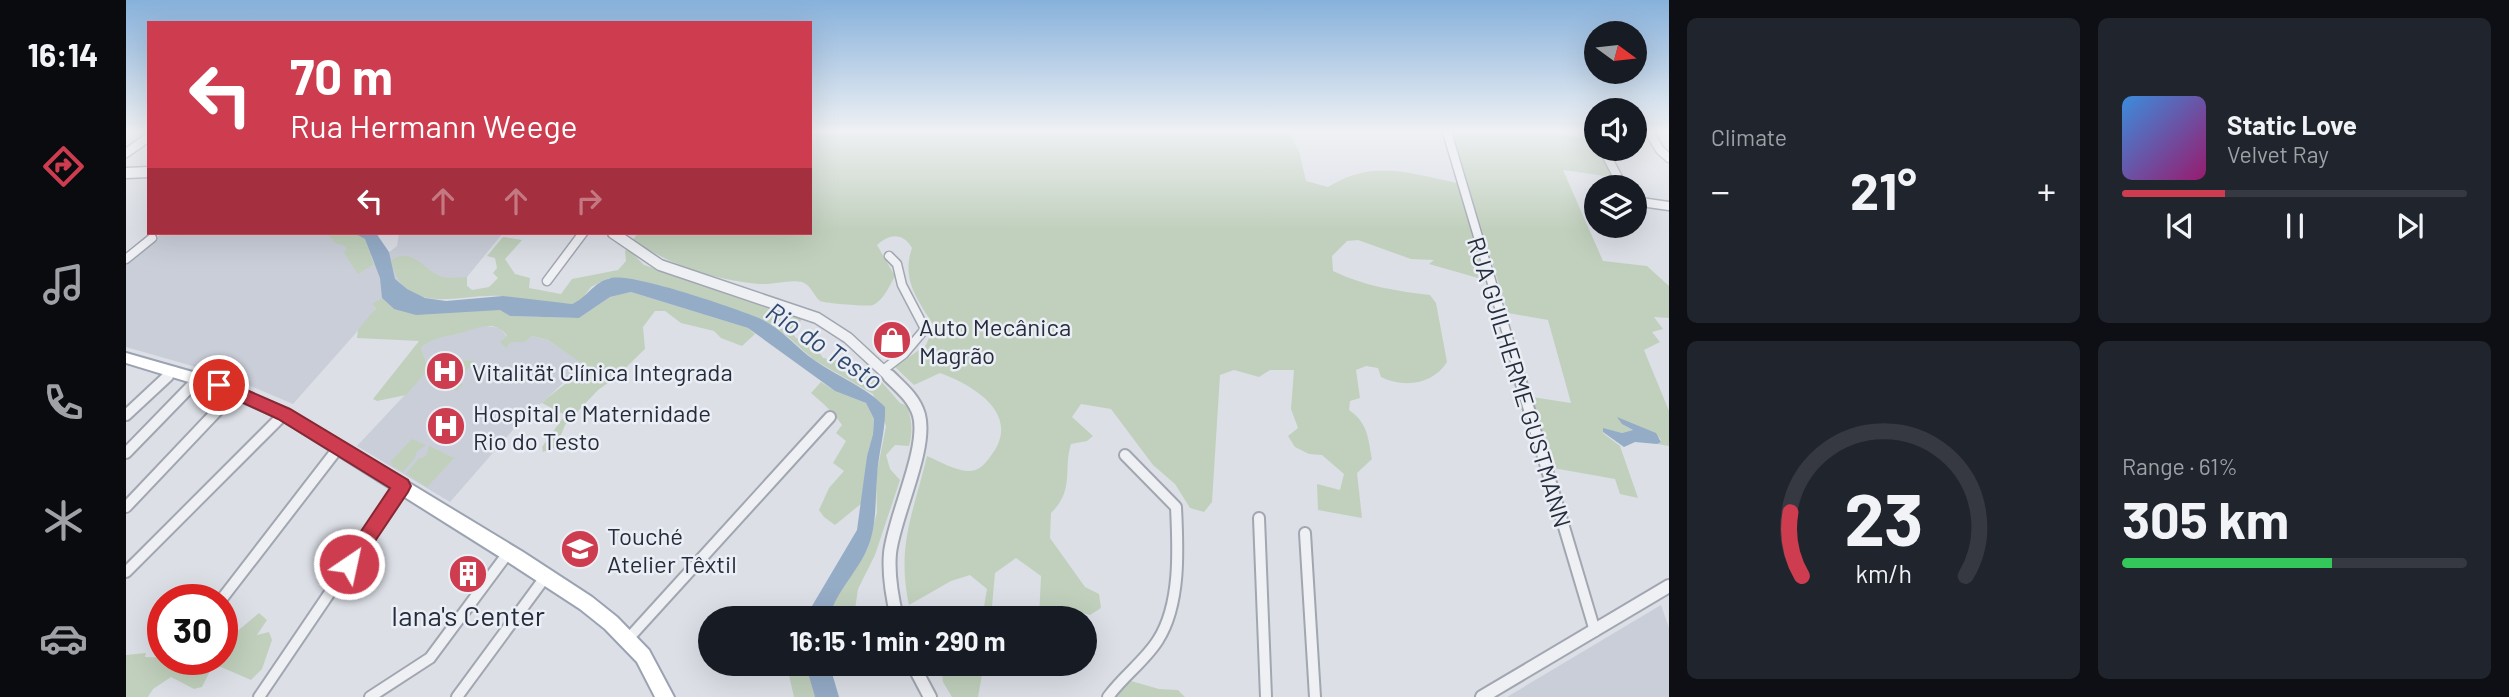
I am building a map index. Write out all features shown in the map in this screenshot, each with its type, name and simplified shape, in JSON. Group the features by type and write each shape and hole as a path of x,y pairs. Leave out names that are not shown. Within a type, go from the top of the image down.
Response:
{"main road":[{"path":"126,358 236,391 284,414 546,576 598,612 628,639 643,656 665,697"}],"street":[{"name":"RUA GUILHERME GUSTMANN","path":"1457,165 1595,631"},
{"path":"126,173 147,172"},
{"path":"1647,203 1669,206"},
{"path":"547,281 582,235"},
{"path":"626,236 660,265 817,318 848,338 915,404 921,425 914,468 893,533 890,553 894,606"},
{"path":"126,259 152,237"},
{"path":"883,370 904,354 925,329 902,285 897,264 890,256"},
{"path":"126,415 174,371"},
{"path":"126,453 199,378"},
{"path":"126,507 236,391"},
{"path":"126,572 284,414"},
{"path":"628,639 830,417"},
{"path":"233,584 339,447"},
{"path":"1108,697 1163,630 1171,598 1176,548 1176,507 1125,455"},
{"path":"259,697 402,486"},
{"path":"1259,518 1266,697"},
{"path":"1306,533 1315,697"},
{"path":"370,697 382,686 420,667 430,658 508,553"},
{"path":"457,697 546,576"},
{"path":"1482,697 1669,586"},
{"path":"919,676 930,697"}],"shaded area":[{"path":"160,235 355,235 374,264 397,246 399,235 501,235 467,277 467,286 472,290 406,289 382,298 373,305 376,307 371,316 293,404 224,375 126,347 126,263"},
{"name":"Hospital e Maternidade Rio do Testo","path":"479,325 500,328 511,342 525,342 532,336 548,340 585,365 578,374 533,407 450,502 357,446 429,369 421,348 431,339 457,334"},
{"path":"1661,605 1669,628 1669,697 1507,697"}],"green space":[{"path":"812,165 1302,165 1306,181 1328,187 1345,178 1376,171 1407,172 1457,183 1485,280 1429,264 1434,260 1411,259 1358,240 1347,241 1332,256 1333,271 1356,281 1430,295 1436,303 1447,362 1434,376 1408,383 1381,377 1378,368 1366,366 1356,370 1360,398 1350,401 1349,410 1364,426 1372,459 1357,473 1362,518 1318,510 1317,484 1340,490 1344,474 1322,455 1309,454 1295,447 1288,436 1298,428 1291,409 1294,370 1270,370 1259,377 1234,370 1220,375 1212,502 1204,512 1190,508 1175,484 1153,465 1111,409 1081,404 1072,417 1093,436 1087,441 1071,444 1066,488 1051,513 1050,538 1085,587 1099,594 1101,608 1097,611 1097,606 1040,606 1041,576 1016,558 995,573 992,606 984,606 987,589 970,575 951,581 909,605 904,565 908,529 927,456 958,469 975,470 990,457 999,442 1001,428 991,404 968,386 940,373 914,385 895,367 926,345 934,326 917,298 910,280 909,259 912,248 904,239 896,236 877,245 895,276 880,300 873,305 863,306 820,301 802,282 759,284 709,275 677,264 633,240 637,235 812,235"},
{"path":"1461,165 1606,165 1611,175 1563,170 1584,218 1584,238 1593,238 1603,261 1647,266 1669,286 1669,318 1654,317 1663,329 1652,332 1660,342 1644,350 1669,411 1669,446 1657,444 1661,441 1660,438 1622,424 1633,430 1622,433 1603,429 1603,433 1620,446 1638,498 1620,494 1615,479 1553,468 1532,397 1571,403 1548,320 1508,313"},
{"path":"328,235 358,235 365,238 374,264 358,274 344,253 347,247 336,243"},
{"path":"503,237 522,240 505,259 515,274 530,278 529,288 561,294 572,279 618,270 626,261 625,251 628,249 644,265 776,307 802,319 792,333 796,338 813,344 823,358 845,362 845,367 856,374 874,373 900,403 907,406 911,436 909,446 895,445 886,455 890,469 900,480 875,555 858,589 855,606 832,606 868,548 877,512 876,477 886,426 873,394 814,360 787,336 761,319 675,290 609,278 591,287 580,301 572,304 501,296 436,299 421,297 408,290 398,278 391,260 406,256 443,277 467,277 467,286 472,290 489,287 498,278 493,273 497,268 495,258 487,256"},
{"path":"631,292 748,328 755,334 742,346 721,338 714,331 681,323 665,311 655,311 643,327 645,349 615,378 598,390 565,425 556,447 543,452 542,447 565,415 542,403 584,365 548,340 532,336 525,342 511,342 506,348 500,342 507,336 502,330 490,326 438,338 421,348 429,369 406,395 377,401 373,399 419,341 357,338 358,330 376,308 372,304 382,298 394,309 501,310 510,316 579,318 610,297"},
{"path":"459,360 476,361 455,381 463,384 457,391 437,385"},
{"path":"821,382 835,391 866,403 874,419 862,503 835,525 819,510 829,488 844,471 833,463 846,441 836,433 842,425 839,420 811,393"},
{"path":"412,439 426,445 417,451 415,458 403,472 392,466 391,461"},
{"path":"429,446 454,458 427,487 406,474 418,459 426,456"},
{"path":"259,613 267,620 257,635 269,632 272,640 262,669 251,680 238,674 238,631"},
{"path":"146,653 147,675 208,675 202,687 194,689 171,677 153,689 148,697 126,697 126,655"},
{"path":"789,676 809,676 815,697 794,697"},
{"path":"942,676 982,676 978,697 952,697"},
{"path":"1131,681 1159,689 1178,690 1185,697 1115,697 1125,684"}],"water":[{"path":"358,235 377,235 389,252 395,279 425,298 446,301 503,296 572,304 605,280 623,278 640,281 759,318 781,332 814,360 860,387 885,407 873,530 864,556 833,606 812,606 857,530 867,456 873,434 874,419 866,403 835,391 748,328 631,292 610,297 579,318 510,316 500,310 416,315 394,309 382,298 380,278 365,239"},
{"path":"1617,417 1656,433 1661,442 1635,442 1624,447 1603,432 1603,428 1622,433 1633,430 1622,424"},
{"path":"809,676 833,676 839,697 815,697"}],"place":[{"name":"Auto Mecânica Magrão","path":"892,340"},
{"name":"Vitalität Clínica Integrada","path":"445,371"},
{"name":"Hospital e Maternidade Rio do Testo","path":"446,426"},
{"name":"Touché Atelier Têxtil","path":"580,549"},
{"name":"Iana's Center","path":"468,574"}],"route":[{"path":"219,385 284,414 402,486 349,564"}],"water label":[{"name":"Rio do Testo","path":"825,345"}]}
